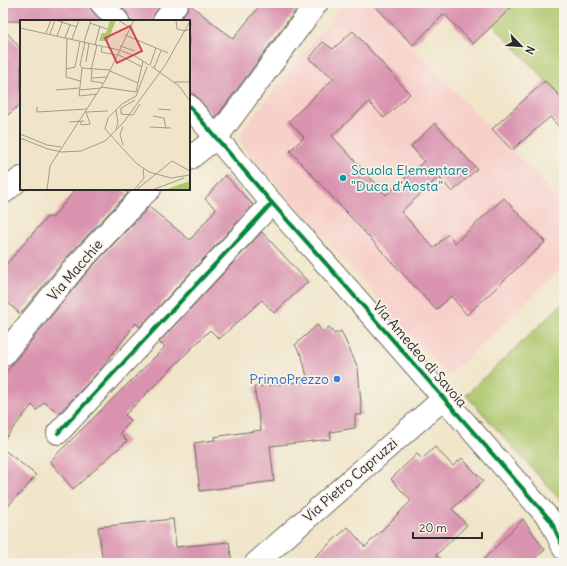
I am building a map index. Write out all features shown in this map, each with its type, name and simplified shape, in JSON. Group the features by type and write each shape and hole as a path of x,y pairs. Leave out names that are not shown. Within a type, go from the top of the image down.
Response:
{"street":[{"path":"102,3 117,20"},
{"path":"165,20 177,3"},
{"path":"190,158 217,137 317,3"},
{"name":"Via Amedeo di Savoia","path":"190,107 272,203 444,398 557,521 564,549"},
{"path":"3,193 20,179"},
{"name":"Via Macchie","path":"3,355 77,266 149,190"},
{"path":"58,433 272,203"},
{"name":"Via Pietro Capruzzi","path":"256,563 444,398"}],"shaded area":[{"path":"344,3 370,3 564,205 564,266 448,376 244,148 241,142 241,134 245,127"}],"green space":[{"path":"496,3 564,3 564,100 486,17"},
{"path":"564,302 564,504 466,395"}],"building":[{"path":"3,3 89,3 92,11 100,20 20,20 3,21"},
{"path":"118,3 162,3 154,14 152,20 130,20 127,13"},
{"path":"262,3 301,3 217,116 214,117 194,94 190,94 190,20 180,20 187,10 189,4 233,39"},
{"path":"372,3 516,3 473,44 444,14 413,45"},
{"path":"3,28 20,48 20,105 3,119"},
{"name":"Scuola Elementare \"Duca d'Aosta\"","path":"353,31 410,94 384,118 369,102 332,136 386,195 424,161 411,146 435,123 477,169 452,192 439,177 401,212 434,248 448,234 455,243 504,198 545,242 467,315 451,296 436,310 290,151 304,137 289,121 334,78 309,59 323,42 333,49"},
{"path":"545,81 564,100 564,132 550,117 512,150 492,129"},
{"path":"225,175 253,205 140,327 136,323 99,371 59,413 44,402 37,410 32,405 3,441 3,376 86,273 149,207 190,240 216,209 205,199"},
{"path":"75,190 124,190 128,193 67,257 20,314 3,298 3,268 47,217 53,217"},
{"path":"262,232 308,282 274,313 262,300 219,339 210,330 125,415 131,421 120,433 127,441 73,489 50,461 165,347 159,342"},
{"path":"317,325 323,332 329,327 334,334 341,331 358,368 362,415 355,415 355,428 330,432 331,439 270,446 274,481 200,491 194,443 215,440 214,437 261,430 254,387 308,381 302,356 295,345"},
{"path":"435,447 453,466 462,458 483,481 452,509 467,525 436,555 443,563 308,563 348,527 365,547 411,501 391,479 417,454 422,459"},
{"path":"3,449 36,475 19,496 18,495 3,512"},
{"path":"173,519 176,547 229,542 232,562 103,563 98,527"},
{"path":"523,519 545,550 529,563 480,563"}],"cycle path":[{"path":"190,107 272,203 551,521 564,549"},
{"path":"58,433 272,203"}],"place":[{"name":"Scuola Elementare \"Duca d'Aosta\"","path":"343,178"},
{"name":"PrimoPrezzo","path":"337,379"}]}
